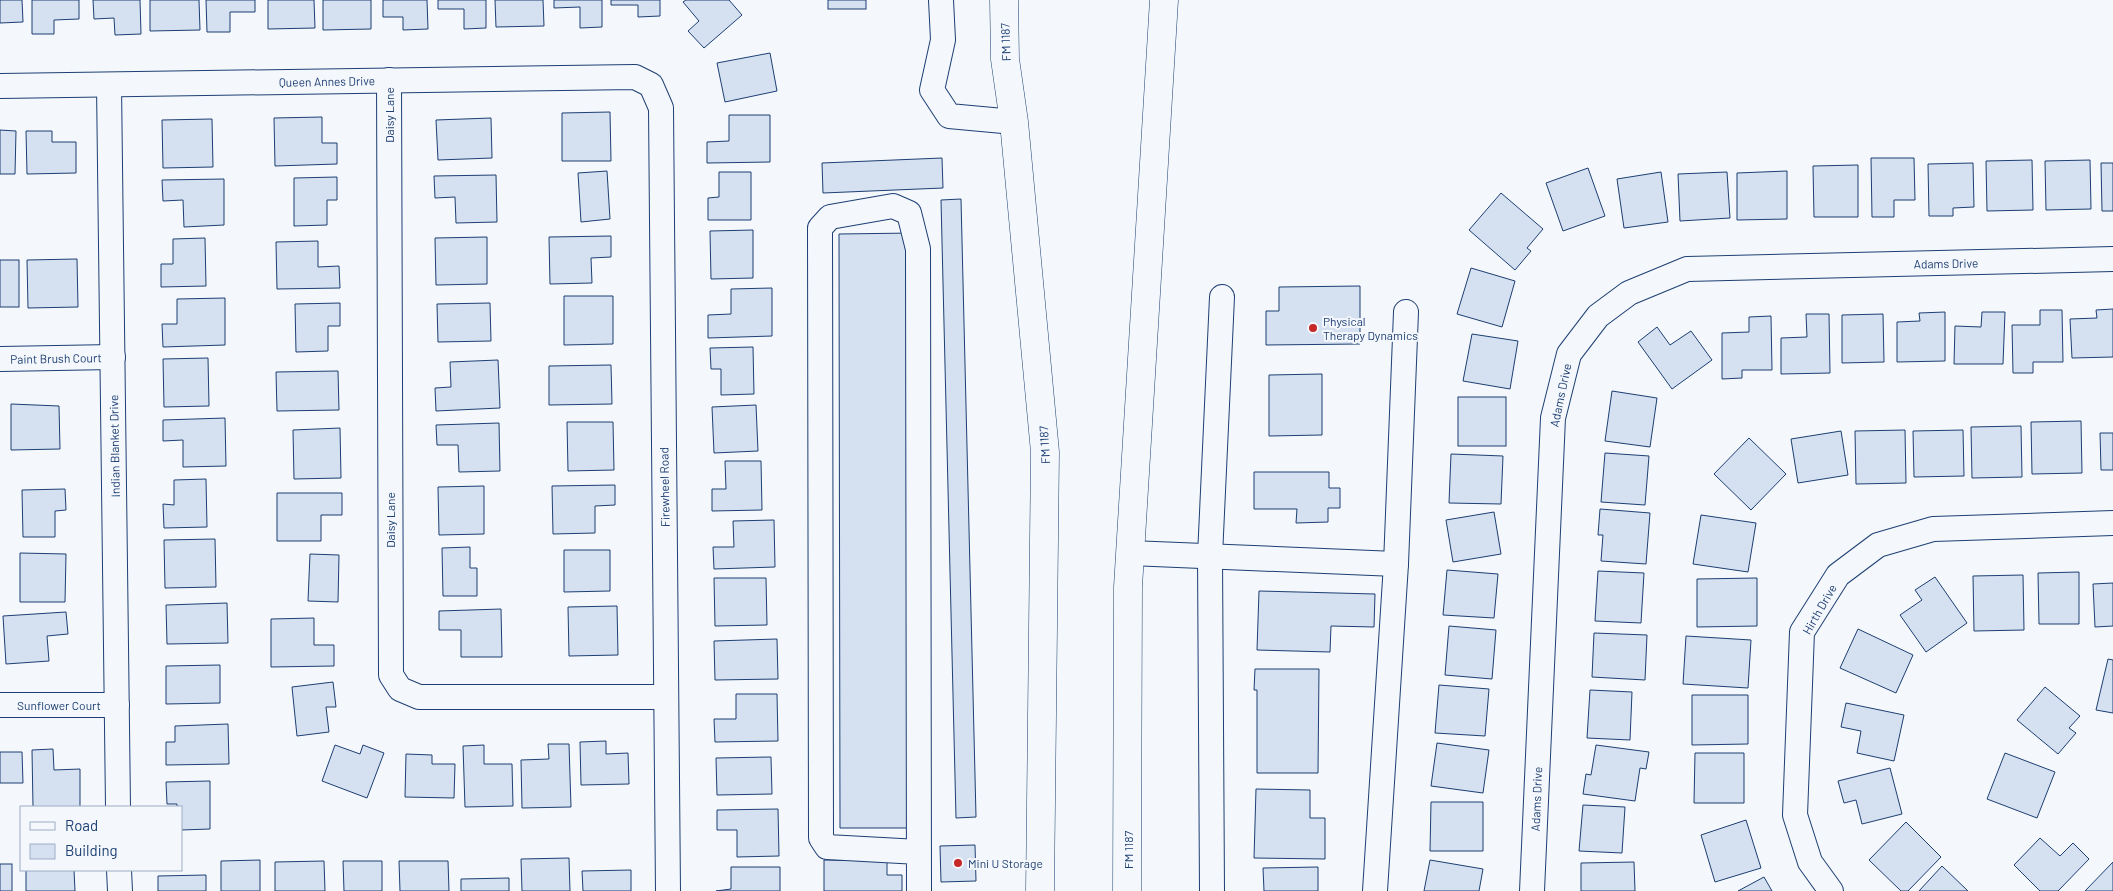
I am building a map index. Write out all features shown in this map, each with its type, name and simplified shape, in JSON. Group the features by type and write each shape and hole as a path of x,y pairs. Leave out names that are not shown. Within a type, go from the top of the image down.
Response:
{"main road":[{"name":"FM 1187","path":"1004,0 1005,58 1014,122 1045,452 1040,891"},
{"name":"FM 1187","path":"1127,891 1128,587 1164,0"}],"street":[{"path":"941,0 943,40 932,90 949,116 1014,122"},
{"name":"Queen Annes Drive","path":"0,86 635,77 651,85"},
{"name":"Daisy Lane","path":"389,80 390,675 400,689 419,697 666,697"},
{"name":"Indian Blanket Drive","path":"109,84 118,806"},
{"name":"Firewheel Road","path":"651,85 661,108 668,891"},
{"path":"919,852 827,847 821,838 820,228 830,217 893,206 910,213 918,249 919,852 919,891"},
{"name":"Adams Drive","path":"1532,891 1552,418 1569,354 1598,316 1629,293 1687,269 2113,259"},
{"path":"1212,891 1210,556 1222,297"},
{"path":"1375,891 1396,564 1406,312"},
{"name":"Paint Brush Court","path":"0,359 112,357"},
{"name":"Hirth Drive","path":"1831,891 1810,862 1795,815 1802,632 1838,575 1878,546 1933,530 2113,523"},
{"path":"1130,553 1396,564"},
{"name":"Sunflower Court","path":"0,705 117,704"},
{"path":"119,871 120,891"}],"building":[{"path":"0,0 22,0 23,22 0,23"},
{"path":"32,0 79,0 79,19 54,20 54,34 32,34"},
{"path":"93,0 140,0 141,34 115,35 114,18 94,19"},
{"path":"150,0 199,0 200,30 150,31"},
{"path":"206,0 255,0 255,12 230,12 230,32 207,32"},
{"path":"268,0 314,0 315,28 268,29"},
{"path":"323,0 371,0 371,29 323,30"},
{"path":"383,0 427,0 428,29 403,30 403,17 383,17"},
{"path":"438,0 486,0 486,28 464,29 464,9 438,9"},
{"path":"495,0 543,0 544,26 496,27"},
{"path":"554,0 602,0 602,27 580,28 580,7 554,8"},
{"path":"611,0 660,0 660,16 638,17 638,5 611,5"},
{"path":"686,0 729,0 742,15 704,48 688,31 699,21 683,2"},
{"path":"828,0 866,0 866,9 828,9"},
{"path":"770,53 777,91 725,102 717,63"},
{"path":"610,112 611,161 562,161 562,113"},
{"path":"729,115 770,115 770,162 707,163 707,142 729,141"},
{"path":"322,117 322,143 337,143 337,164 275,166 274,118"},
{"path":"491,118 492,158 438,160 436,120"},
{"path":"212,119 213,167 163,168 162,120"},
{"path":"0,130 16,131 15,174 0,174"},
{"path":"26,131 52,131 52,142 76,142 76,173 27,174"},
{"path":"942,158 943,188 823,193 822,163"},
{"path":"1871,158 1914,158 1915,200 1894,200 1894,217 1872,217"},
{"path":"2032,160 2033,210 1987,211 1986,161"},
{"path":"2090,160 2091,209 2046,210 2045,161"},
{"path":"1973,163 1974,207 1953,208 1953,216 1929,216 1928,164"},
{"path":"2101,163 2113,163 2113,211 2102,211"},
{"path":"1858,165 1858,217 1814,217 1813,166"},
{"path":"1588,168 1605,216 1563,231 1546,183"},
{"path":"607,171 610,219 581,222 578,173"},
{"path":"1787,171 1787,219 1737,220 1737,173"},
{"path":"719,172 751,172 751,220 708,220 708,198 719,197"},
{"path":"1661,172 1668,222 1624,228 1617,179"},
{"path":"1727,172 1730,218 1680,221 1678,174"},
{"path":"496,175 497,222 456,223 455,197 435,198 434,176"},
{"path":"337,177 337,200 327,200 327,225 294,226 294,178"},
{"path":"224,179 224,225 184,227 183,200 163,201 162,180"},
{"path":"1501,193 1543,229 1527,248 1531,251 1515,270 1469,230"},
{"path":"961,199 976,817 956,818 941,200"},
{"path":"753,230 753,278 711,279 710,231"},
{"path":"913,233 914,828 840,828 839,234"},
{"path":"611,236 611,257 591,258 592,283 550,284 549,237"},
{"path":"487,237 487,284 436,285 435,238"},
{"path":"205,238 206,286 161,287 161,264 173,264 173,239"},
{"path":"318,241 318,267 339,266 340,288 277,289 276,242"},
{"path":"77,259 78,307 28,308 27,260"},
{"path":"0,260 19,260 19,307 0,307"},
{"path":"1471,268 1515,281 1502,327 1457,314"},
{"name":"Physical Therapy Dynamics","path":"1360,286 1360,344 1266,345 1266,311 1279,311 1279,287"},
{"path":"772,288 772,336 708,338 708,315 731,314 731,289"},
{"path":"564,296 613,296 613,344 564,345"},
{"path":"225,298 225,345 163,347 162,324 177,324 177,299"},
{"path":"340,303 340,326 328,326 328,351 296,352 295,304"},
{"path":"490,303 491,341 438,342 437,304"},
{"path":"2113,309 2113,357 2072,358 2070,319 2097,318 2096,310"},
{"path":"2040,310 2062,310 2063,362 2033,362 2033,373 2013,373 2012,325 2040,325"},
{"path":"1945,312 1945,361 1897,362 1897,322 1920,321 1919,313"},
{"path":"1982,312 2005,312 2003,364 1954,364 1955,326 1981,327"},
{"path":"1806,314 1829,314 1830,373 1781,374 1781,338 1807,337"},
{"path":"1883,314 1884,362 1842,363 1842,315"},
{"path":"1771,316 1772,370 1742,370 1742,378 1722,379 1722,333 1749,332 1749,317"},
{"path":"1657,327 1670,345 1691,331 1712,360 1672,389 1638,342"},
{"path":"1472,334 1518,341 1510,389 1463,381"},
{"path":"753,347 754,394 721,395 721,369 711,369 710,348"},
{"path":"208,358 209,406 164,407 163,359"},
{"path":"498,360 500,408 436,411 435,388 451,387 450,362"},
{"path":"611,365 612,404 549,405 549,366"},
{"path":"338,371 339,410 277,411 276,372"},
{"path":"1322,374 1322,435 1269,436 1269,375"},
{"path":"1612,391 1657,398 1650,447 1605,441"},
{"path":"1458,397 1506,397 1506,446 1458,446"},
{"path":"11,404 59,406 60,449 11,450"},
{"path":"756,405 758,451 714,453 712,407"},
{"path":"225,418 226,466 183,467 183,440 163,441 163,420"},
{"path":"2081,421 2082,473 2032,474 2031,422"},
{"path":"567,422 613,422 614,470 568,471"},
{"path":"499,423 500,471 459,472 458,445 437,445 436,425"},
{"path":"2021,426 2022,477 1972,478 1971,427"},
{"path":"340,428 341,478 294,479 293,430"},
{"path":"1905,430 1906,483 1856,484 1855,431"},
{"path":"1963,430 1964,476 1914,477 1913,431"},
{"path":"1841,431 1848,475 1798,483 1791,439"},
{"path":"2100,433 2113,433 2113,470 2101,470"},
{"path":"1749,438 1786,474 1751,510 1714,474"},
{"path":"1605,453 1649,456 1645,505 1601,502"},
{"path":"1451,454 1503,456 1501,504 1449,503"},
{"path":"725,461 761,461 762,510 712,511 712,489 726,489"},
{"path":"1254,472 1329,472 1329,488 1340,488 1340,508 1328,508 1328,522 1296,523 1297,509 1254,509"},
{"path":"206,479 207,527 164,528 163,504 174,505 174,480"},
{"path":"615,485 615,505 595,506 595,533 553,534 552,486"},
{"path":"484,486 484,534 439,535 438,487"},
{"path":"65,489 66,510 55,511 55,537 23,537 22,490"},
{"path":"277,493 342,493 342,515 321,515 321,541 277,541"},
{"path":"1600,509 1650,513 1646,564 1601,561 1603,535 1598,535"},
{"path":"1494,512 1501,554 1453,562 1446,520"},
{"path":"1701,515 1756,523 1748,572 1693,564"},
{"path":"774,520 775,567 714,569 713,547 734,547 733,521"},
{"path":"215,539 216,587 165,588 164,540"},
{"path":"470,547 470,568 477,568 477,596 443,596 442,548"},
{"path":"564,550 610,550 610,591 564,592"},
{"path":"20,553 66,554 65,602 20,602"},
{"path":"310,554 339,555 338,602 308,601"},
{"path":"1447,570 1498,574 1494,618 1443,615"},
{"path":"1598,571 1644,573 1641,623 1595,621"},
{"path":"2079,572 2079,624 2039,624 2038,573"},
{"path":"2023,575 2024,630 1974,631 1973,576"},
{"path":"1935,577 1967,623 1926,652 1900,615 1922,600 1915,590"},
{"path":"714,578 766,578 767,625 715,626"},
{"path":"1757,578 1757,626 1697,627 1697,579"},
{"path":"2113,583 2113,626 2095,627 2093,584"},
{"path":"1259,591 1375,594 1374,627 1331,626 1330,652 1257,650"},
{"path":"227,603 228,643 167,644 166,605"},
{"path":"617,606 618,655 569,656 568,607"},
{"path":"501,609 502,657 461,657 461,630 439,630 439,611"},
{"path":"66,612 68,634 47,636 49,661 6,664 3,616"},
{"path":"314,618 314,645 334,645 334,666 271,667 271,619"},
{"path":"1449,626 1496,630 1492,679 1445,675"},
{"path":"1858,629 1913,655 1896,693 1840,668"},
{"path":"1594,633 1647,635 1645,680 1592,677"},
{"path":"1686,636 1751,640 1748,688 1683,684"},
{"path":"777,639 778,679 715,680 714,641"},
{"path":"2108,659 2113,660 2113,713 2096,710"},
{"path":"220,665 220,703 166,704 166,666"},
{"path":"1255,669 1319,669 1318,773 1257,773 1257,690 1254,690"},
{"path":"333,682 336,707 326,707 329,732 297,736 292,687"},
{"path":"1439,685 1489,689 1485,736 1435,733"},
{"path":"2045,687 2080,716 2069,728 2076,733 2058,754 2017,720"},
{"path":"1590,690 1632,692 1630,740 1587,738"},
{"path":"736,694 777,694 778,741 715,742 714,719 736,719"},
{"path":"1692,695 1748,695 1748,744 1692,745"},
{"path":"1846,703 1904,715 1894,761 1857,753 1861,731 1841,727"},
{"path":"228,724 229,764 166,765 166,742 175,742 175,726"},
{"path":"606,741 606,754 628,753 629,784 581,785 580,742"},
{"path":"1437,743 1489,750 1483,793 1431,786"},
{"path":"548,744 569,744 571,807 522,808 521,760 549,759"},
{"path":"335,745 360,754 363,745 384,753 367,798 322,781"},
{"path":"484,745 484,764 512,764 513,806 465,807 463,746"},
{"path":"1596,745 1649,752 1646,769 1640,768 1635,801 1583,794 1586,774 1591,775"},
{"path":"53,749 54,770 80,769 80,806 33,806 32,750"},
{"path":"0,752 22,752 23,783 0,783"},
{"path":"1695,753 1744,753 1744,803 1694,803"},
{"path":"2005,753 2055,772 2037,818 1987,799"},
{"path":"406,754 432,755 432,764 455,764 454,798 405,797"},
{"path":"771,757 772,794 717,795 716,758"},
{"path":"1890,768 1902,814 1862,824 1856,800 1844,803 1838,781"},
{"path":"210,781 210,829 182,830 182,806 167,804 166,782"},
{"path":"1256,789 1310,790 1310,818 1325,818 1325,859 1254,858"},
{"path":"1431,802 1483,802 1483,851 1430,851"},
{"path":"1583,805 1625,807 1622,853 1579,851"},
{"path":"778,809 779,856 737,857 737,830 717,830 717,810"},
{"path":"1746,820 1761,868 1715,882 1701,835"},
{"path":"1906,822 1941,857 1908,891 1901,891 1869,860"},
{"path":"2040,838 2060,856 2073,843 2089,859 2058,891 2040,891 2014,865"},
{"name":"Mini U Storage","path":"975,845 976,881 941,882 940,846"},
{"path":"569,858 570,891 522,891 521,859"},
{"path":"260,860 260,891 221,891 221,861"},
{"path":"824,860 887,861 887,875 902,875 902,891 824,891"},
{"path":"1430,860 1483,869 1479,891 1424,891"},
{"path":"324,861 325,891 275,891 275,862"},
{"path":"343,861 382,861 382,891 344,891"},
{"path":"399,861 448,861 449,891 400,891"},
{"path":"1634,862 1635,891 1581,891 1581,863"},
{"path":"2113,862 2113,891 2085,891"},
{"path":"0,864 12,864 12,891 0,891"},
{"path":"1942,866 1968,891 1919,891"},
{"path":"731,867 780,867 780,891 716,891 731,889"},
{"path":"1318,867 1318,891 1264,891 1263,868"},
{"path":"631,870 631,891 583,891 582,871"},
{"path":"26,871 74,871 75,891 26,891"},
{"path":"206,875 206,891 158,891 158,876"},
{"path":"1764,877 1772,891 1738,891"},
{"path":"509,878 509,891 461,891 461,879"}],"place":[{"name":"Physical Therapy Dynamics","path":"1313,328"},
{"name":"Mini U Storage","path":"958,863"}]}
